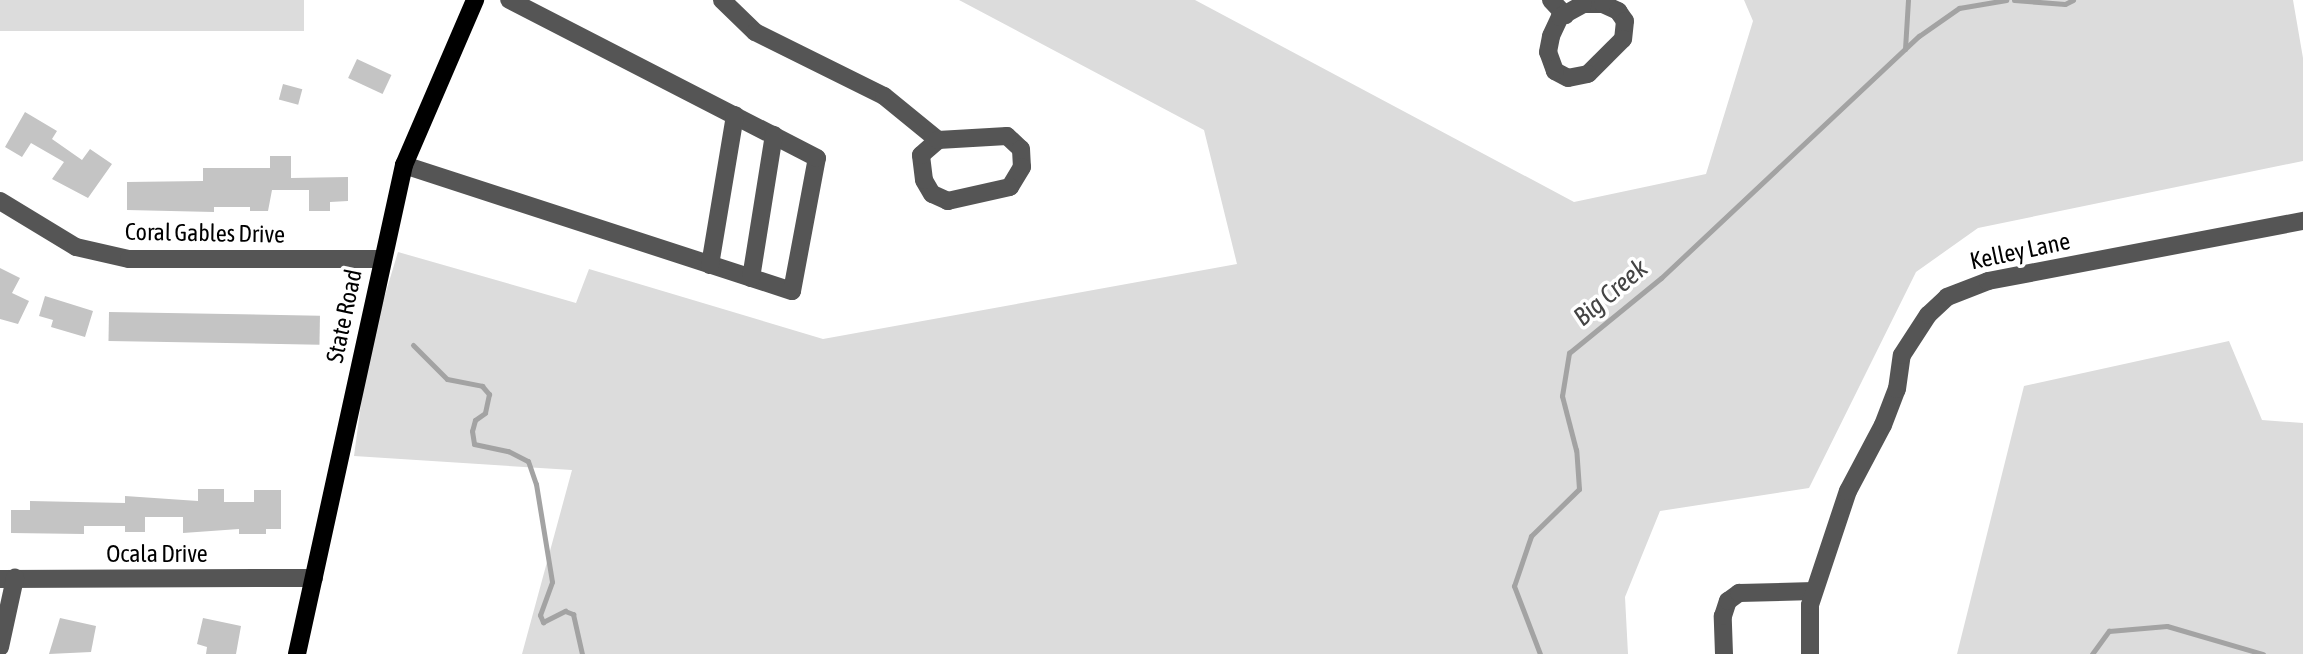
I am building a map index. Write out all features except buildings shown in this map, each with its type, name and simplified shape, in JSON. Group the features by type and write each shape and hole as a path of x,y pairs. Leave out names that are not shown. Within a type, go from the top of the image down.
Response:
{"main road":[{"name":"State Road","path":"297,654 381,259 404,165 475,0"}],"street":[{"path":"404,165 792,291 817,158 509,0"},
{"path":"722,0 755,32 884,96 938,140 1007,136 1021,149 1022,167 1010,187 948,201 932,194 924,180 921,155 938,140"},
{"path":"1551,0 1565,15"},
{"path":"1583,4 1603,4 1618,11 1625,21 1617,50 1588,74 1568,78 1555,71 1551,62 1551,36 1565,15 1583,4"},
{"path":"704,263 735,115"},
{"path":"751,278 774,135"},
{"name":"Coral Gables Drive","path":"0,201 76,247 129,259 381,259"},
{"name":"Kelley Lane","path":"1810,654 1810,605 1848,491 1897,389 1902,355 1928,315 1947,297 1988,281 2303,221"},
{"name":"Ocala Drive","path":"8,579 314,578"},
{"path":"0,647 8,579"},
{"path":"1724,654 1723,616 1728,601 1739,593 1814,591"}],"shaded area":[{"path":"0,0 304,0 304,31 0,31"},
{"path":"959,0 1195,0 1574,202 1706,174 1753,21 1744,0 2293,0 2303,58 2303,161 1978,228 1916,272 1809,488 1660,511 1625,597 1628,654 522,654 572,470 354,456 368,351 398,252 576,303 589,269 823,339 1237,264 1204,130"},
{"path":"2229,341 2262,420 2303,423 2303,654 1957,654 2024,386"}],"waterway":[{"path":"1905,49 1908,0"},
{"name":"Big Creek","path":"1540,654 1514,586 1531,536 1579,489 1576,450 1562,396 1569,353 1661,278 1919,36 1959,8 2006,0"},
{"path":"2014,0 2065,4 2073,0"},
{"path":"413,345 447,379 482,386 489,394 485,413 475,420 472,431 474,444 508,451 528,461 536,484 552,582 540,615 543,622 565,611 573,614 582,654"},
{"name":"Big Creek","path":"2092,654 2109,631 2167,626 2263,654"}]}
